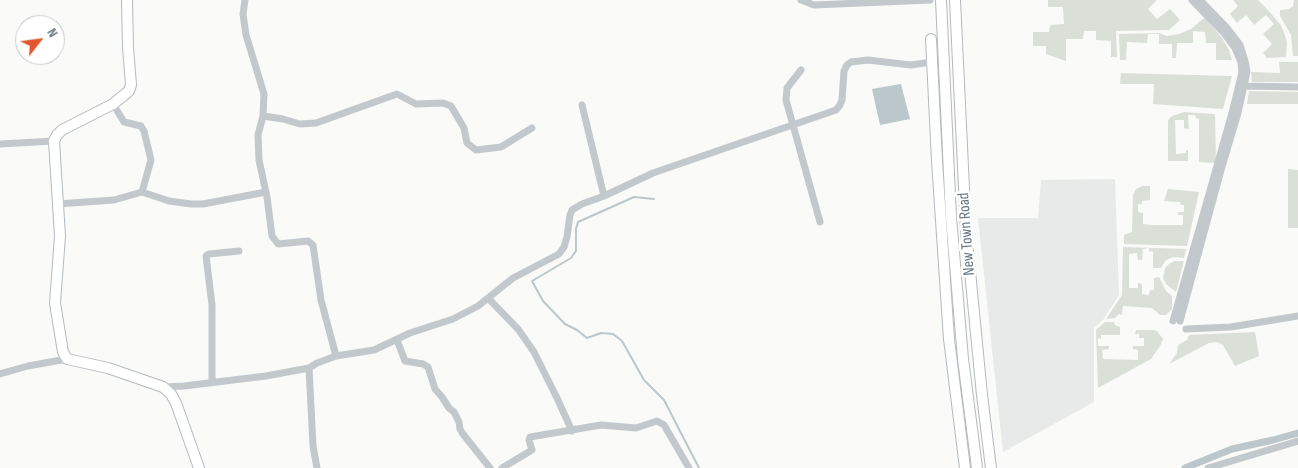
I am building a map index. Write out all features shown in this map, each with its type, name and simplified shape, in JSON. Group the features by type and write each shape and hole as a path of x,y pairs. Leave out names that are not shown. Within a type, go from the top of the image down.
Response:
{"street":[{"path":"67,360 63,352 55,303 60,236 54,141 62,130 113,104 129,91 131,84 127,0"},
{"path":"245,0 244,27 264,94 263,116 258,142 259,165 266,192 272,236 278,244 308,241 312,245 321,300 336,356"},
{"path":"801,0 814,5 930,0"},
{"name":"New Town Road","path":"941,0 951,217 962,359 977,468"},
{"name":"New Town Road","path":"955,0 964,104 966,230 982,395 992,468"},
{"path":"1192,0 1223,32 1235,48 1242,72 1193,262"},
{"path":"1176,321 1247,72 1246,61 1240,45 1227,28 1200,0"},
{"path":"931,39 949,339 965,468"},
{"path":"0,374 28,366 67,360 108,368 163,386 184,386 266,376 309,368 336,356 367,352 417,330 464,314 488,298 512,278 559,254 564,247 567,222 572,210 582,204 604,196 652,173 829,113 840,105 846,65 852,62 868,60 911,64 932,62"},
{"path":"801,70 787,88 786,100 820,222"},
{"path":"1244,86 1298,87"},
{"path":"263,116 300,124 316,123 397,94 416,104 443,103 451,106 464,128 467,143 476,150 501,147 532,128"},
{"path":"113,104 124,122 139,125 144,131 150,160 142,192"},
{"path":"582,105 604,196"},
{"path":"0,144 54,141"},
{"path":"57,204 114,200 142,192 169,201 203,204 266,192"},
{"path":"212,382 212,305 206,256 209,254 238,251"},
{"path":"488,298 518,329 534,352 572,431"},
{"path":"1298,316 1231,327 1186,331 1231,331 1298,320"},
{"path":"397,340 405,361 423,364 428,367 434,389 442,397 448,408 454,412 462,434 490,468"},
{"path":"309,368 313,446 317,468"},
{"path":"163,386 176,403 199,468"},
{"path":"502,468 532,450 528,440 530,437 601,425 636,428 654,422 661,422 689,468"},
{"path":"1208,468 1298,441"}],"shaded area":[{"path":"1048,0 1157,0 1148,9 1157,19 1170,9 1180,20 1169,30 1116,31 1117,57 1111,57 1111,41 1096,40 1096,31 1084,31 1083,39 1066,39 1066,61 1046,54 1046,46 1033,46 1033,32 1049,32 1050,25 1064,24 1063,7 1048,7"},
{"path":"1233,0 1258,0 1266,8 1283,30 1287,42 1286,57 1267,58 1263,53 1272,44 1263,34 1274,24 1266,15 1254,25 1246,15 1237,23 1230,14 1238,6"},
{"path":"1294,0 1298,0 1298,56 1293,56 1291,35 1280,16 1280,10 1289,9 1293,6"},
{"path":"1205,17 1222,38 1232,60 1216,60 1216,43 1206,43 1205,32 1193,31 1193,43 1177,43 1176,58 1172,58 1172,44 1159,44 1159,34 1148,34 1147,43 1127,42 1126,60 1120,60 1119,34 1159,33 1167,36 1179,34 1191,29"},
{"path":"1279,62 1298,62 1298,82 1252,82 1251,72 1280,73"},
{"path":"1121,73 1232,76 1223,109 1153,104 1154,84 1120,84"},
{"path":"901,84 910,119 880,125 872,89"},
{"path":"1249,91 1298,92 1298,104 1247,104"},
{"path":"1184,112 1215,114 1216,163 1199,162 1199,119 1195,115 1188,115 1189,129 1184,128 1184,120 1175,120 1176,154 1186,153 1186,150 1188,150 1188,161 1168,161 1168,120 1172,116"},
{"path":"1288,169 1298,170 1298,228 1288,228"},
{"path":"1115,179 1119,295 1103,320 1094,328 1094,402 1003,452 978,218 1038,218 1041,180"},
{"path":"1142,186 1150,186 1150,200 1142,201 1142,204 1138,204 1138,212 1143,213 1143,224 1150,225 1183,225 1183,215 1178,215 1178,212 1184,212 1184,205 1181,205 1180,202 1164,201 1168,189 1199,192 1187,246 1124,244 1124,235 1132,232 1133,195 1136,189"},
{"path":"1123,247 1186,249 1184,258 1173,257 1166,260 1161,268 1153,268 1153,252 1149,251 1149,248 1143,249 1142,260 1138,260 1137,253 1129,254 1129,288 1138,288 1138,283 1142,284 1142,294 1149,295 1150,290 1154,290 1154,278 1159,277 1166,291 1172,296 1172,309 1166,315 1160,315 1152,308 1123,306 1122,315 1119,314 1115,318 1106,319 1122,295"},
{"path":"1174,261 1184,261 1176,292 1166,284 1163,278 1165,268"},
{"path":"1105,322 1114,322 1115,325 1120,327 1120,335 1101,335 1101,339 1098,338 1098,346 1109,346 1109,349 1102,350 1103,359 1138,360 1138,350 1133,349 1133,346 1144,346 1144,338 1139,338 1139,334 1135,334 1136,330 1157,331 1163,339 1151,359 1098,388 1096,330"},
{"path":"1255,332 1259,356 1235,366 1223,345 1217,342 1209,343 1169,364 1177,353 1178,345 1187,340 1189,335"}],"waterway":[{"path":"654,199 634,197 578,222 576,229 576,251 571,258 532,281 543,301 565,324 587,338 601,333 613,334 622,341 644,380 664,400 699,468"},
{"path":"1185,468 1232,449 1298,433"}]}
